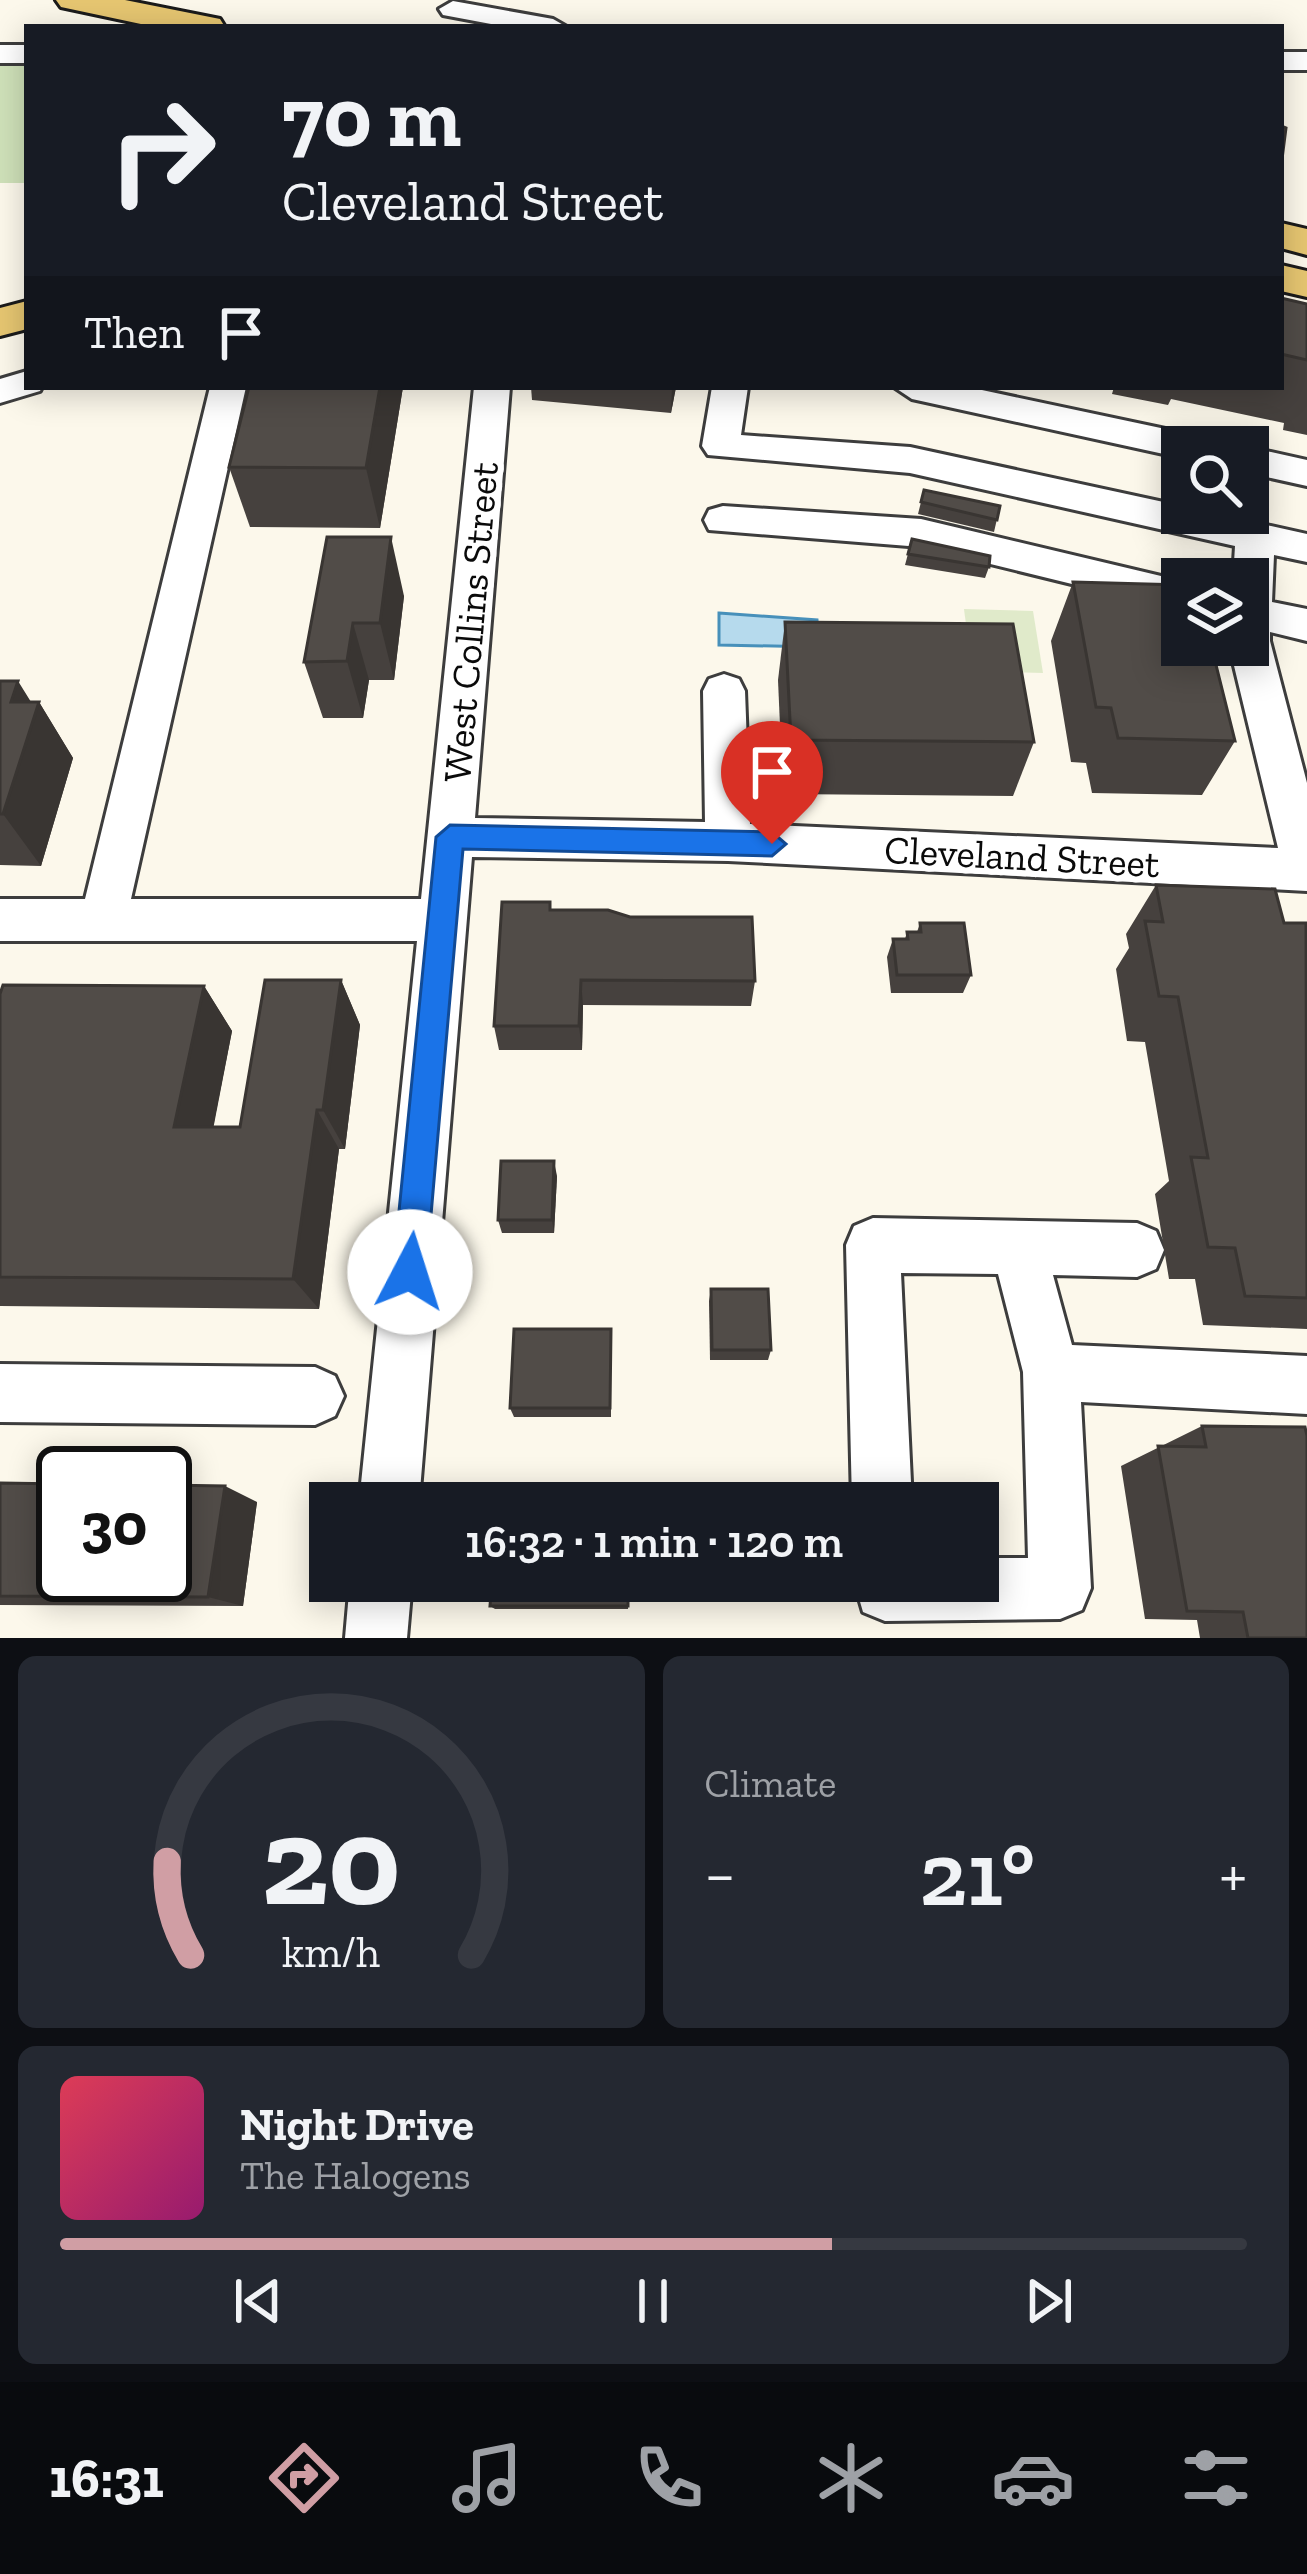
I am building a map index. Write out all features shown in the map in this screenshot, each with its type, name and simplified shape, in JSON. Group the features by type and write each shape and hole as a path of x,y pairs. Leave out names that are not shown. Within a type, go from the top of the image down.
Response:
{"main road":[{"path":"74,0 192,24"}],"street":[{"path":"451,12 533,24"},
{"path":"103,920 227,390"},
{"name":"West Collins Street","path":"390,1482 492,390"},
{"path":"730,390 721,446 910,460 1307,548"},
{"path":"926,390 1161,441"},
{"path":"1269,465 1307,473"},
{"path":"722,520 921,533 1161,591"},
{"path":"1254,558 1255,540"},
{"path":"1269,617 1307,625"},
{"path":"1255,666 1307,870"},
{"path":"724,691 728,842"},
{"name":"Cleveland Street","path":"450,837 728,842 1307,870"},
{"path":"0,920 442,920"},
{"path":"881,1482 873,1245 1137,1250"},
{"path":"999,1589 1060,1588 1051,1372 1018,1247"},
{"path":"1051,1372 1307,1384"},
{"path":"0,1393 315,1396"},
{"path":"376,1638 379,1602"}],"green space":[{"path":"0,65 24,66 24,183 0,183"},
{"path":"964,609 1033,611 1043,673 972,671"}],"water":[{"path":"719,613 817,620 819,647 719,645"}],"building":[{"path":"1284,299 1307,304 1307,360 1284,355"},
{"path":"248,390 379,390 366,468 229,467"},
{"path":"924,490 1000,506 997,520 921,502"},
{"path":"327,537 391,537 380,623 353,623 347,661 304,662"},
{"path":"912,539 990,556 989,567 908,554"},
{"path":"1073,582 1161,584 1161,666 1216,666 1235,741 1118,738 1111,708 1096,707"},
{"path":"785,622 1013,624 1034,742 791,740"},
{"path":"0,681 18,681 11,702 39,702 3,814 0,814"},
{"path":"1156,885 1275,889 1284,923 1306,923 1307,1298 1245,1296 1235,1248 1208,1247 1191,1157 1208,1158 1178,997 1159,996 1145,921 1163,922"},
{"path":"502,902 550,902 550,910 608,910 630,917 752,917 755,981 581,980 579,1026 494,1026"},
{"path":"920,923 964,923 971,975 897,975 893,939 908,939 907,932 921,932"},
{"path":"265,980 341,980 293,1279 0,1277 3,985 204,986 174,1127 240,1127"},
{"path":"501,1161 554,1161 552,1220 498,1220"},
{"path":"711,1289 768,1289 771,1350 712,1350"},
{"path":"514,1329 611,1329 610,1408 510,1408"},
{"path":"1202,1426 1305,1427 1307,1638 1248,1638 1243,1612 1187,1611 1158,1446 1206,1447"},
{"path":"0,1483 36,1484 36,1596 0,1596"},
{"path":"192,1485 225,1486 208,1597 192,1597"},
{"path":"490,1602 628,1602 628,1606 490,1606"}],"route":[{"path":"410,1272 450,837 772,844"}]}
